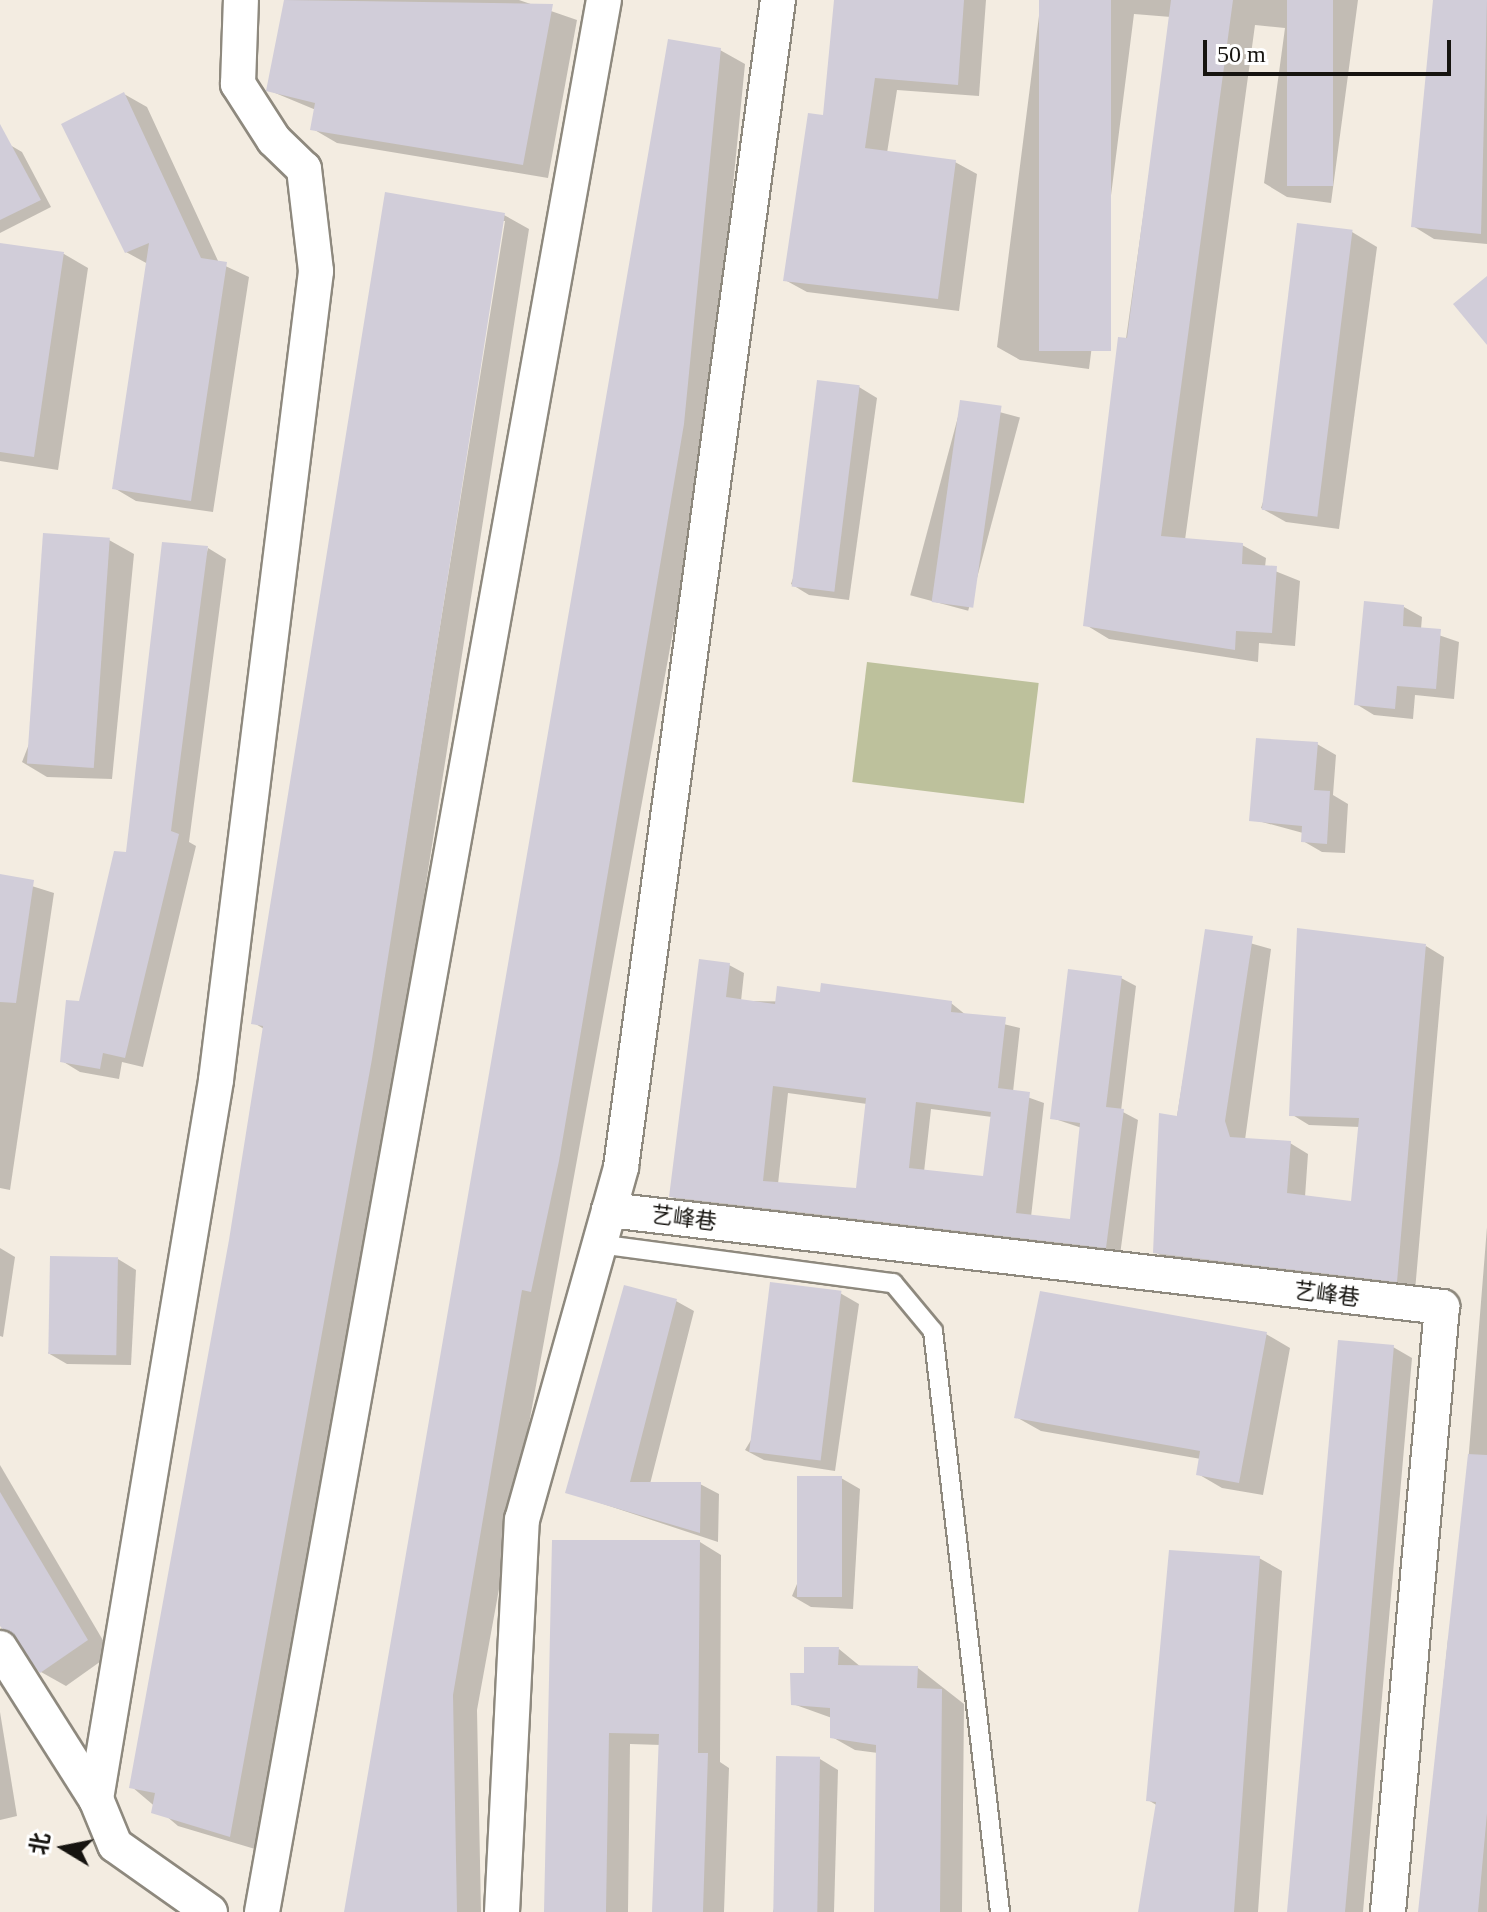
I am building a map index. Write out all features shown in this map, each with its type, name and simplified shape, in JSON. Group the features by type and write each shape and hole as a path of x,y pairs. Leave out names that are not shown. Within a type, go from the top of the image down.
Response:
{"street":[{"path":"96,1799 216,1080 316,271 304,169 274,140 238,84 241,0"},
{"path":"262,1912 604,0"},
{"path":"502,1912 522,1520 609,1210 778,0"},
{"name":"艺峰巷","path":"609,1210 1442,1307 1388,1912"},
{"path":"0,1648 96,1799 115,1845 210,1912"}],"lane":[{"path":"599,1244 893,1283 933,1331 1000,1912"}],"green space":[{"path":"867,662 1039,683 1024,803 852,782"}],"building":[{"path":"284,0 553,4 523,165 310,130 315,103 266,91"},
{"path":"834,0 964,0 958,85 875,78 865,148 956,160 938,299 783,281 808,113 823,115"},
{"path":"1039,0 1111,0 1111,351 1039,351"},
{"path":"1171,0 1233,0 1161,536 1243,543 1242,564 1277,566 1272,633 1236,631 1235,650 1083,626 1118,337 1127,338"},
{"path":"1287,0 1333,0 1333,186 1287,186"},
{"path":"1433,0 1487,0 1481,234 1411,227"},
{"path":"668,39 721,48 684,424 559,1161 531,1292 522,1290 453,1695 457,1912 344,1912"},
{"path":"124,92 201,258 227,262 191,501 112,489 149,243 125,253 61,124"},
{"path":"0,124 41,200 0,220"},
{"path":"385,192 505,213 372,1059 230,1837 151,1813 155,1793 129,1788 229,1240 263,1026 251,1024"},
{"path":"1297,223 1353,230 1317,517 1262,510"},
{"path":"0,243 64,252 34,457 0,452"},
{"path":"1487,276 1487,345 1453,304"},
{"path":"817,380 860,385 834,592 792,586"},
{"path":"960,400 1002,406 973,608 932,602"},
{"path":"43,533 110,538 94,768 27,763"},
{"path":"162,542 208,546 171,831 179,834 125,1058 103,1053 100,1069 60,1062 66,1000 79,1001 114,851 126,852"},
{"path":"1364,601 1404,605 1403,626 1441,629 1436,689 1397,686 1395,709 1354,705"},
{"path":"1256,738 1318,742 1314,790 1330,791 1327,844 1301,842 1302,826 1249,821"},
{"path":"0,874 34,880 16,1003 0,1002"},
{"path":"1297,928 1426,944 1397,1282 1153,1253 1159,1113 1177,1116 1205,929 1253,936 1225,1121 1230,1137 1291,1141 1287,1193 1351,1201 1359,1118 1289,1116"},
{"path":"699,959 730,963 726,997 775,1004 777,986 820,992 821,983 952,1001 951,1012 1006,1017 998,1088 1030,1092 1016,1213 1070,1219 1080,1123 1050,1119 1068,969 1122,976 1106,1107 1124,1109 1106,1248 669,1197","holes":["773,1086 866,1098 856,1188 763,1181","916,1102 991,1112 983,1176 909,1168"]},
{"path":"50,1256 118,1257 116,1355 48,1354"},
{"path":"770,1282 841,1291 821,1460 749,1452"},
{"path":"624,1285 677,1299 630,1482 701,1482 700,1533 565,1493"},
{"path":"1040,1291 1267,1332 1239,1483 1196,1475 1200,1451 1014,1418"},
{"path":"1338,1340 1394,1345 1350,1856 1345,1912 1287,1912"},
{"path":"1468,1454 1487,1455 1487,1813 1478,1912 1418,1912"},
{"path":"797,1476 842,1476 842,1597 797,1597"},
{"path":"0,1492 88,1640 40,1673 0,1626"},
{"path":"552,1540 700,1540 698,1753 708,1753 703,1912 652,1912 659,1734 609,1733 606,1912 544,1912"},
{"path":"1169,1550 1260,1556 1234,1912 1138,1912 1156,1802 1146,1801"},
{"path":"804,1647 839,1647 838,1665 918,1666 917,1688 942,1689 940,1912 874,1912 876,1745 830,1738 830,1708 791,1705 790,1673 804,1673"},
{"path":"776,1756 820,1757 817,1912 773,1912"}]}
